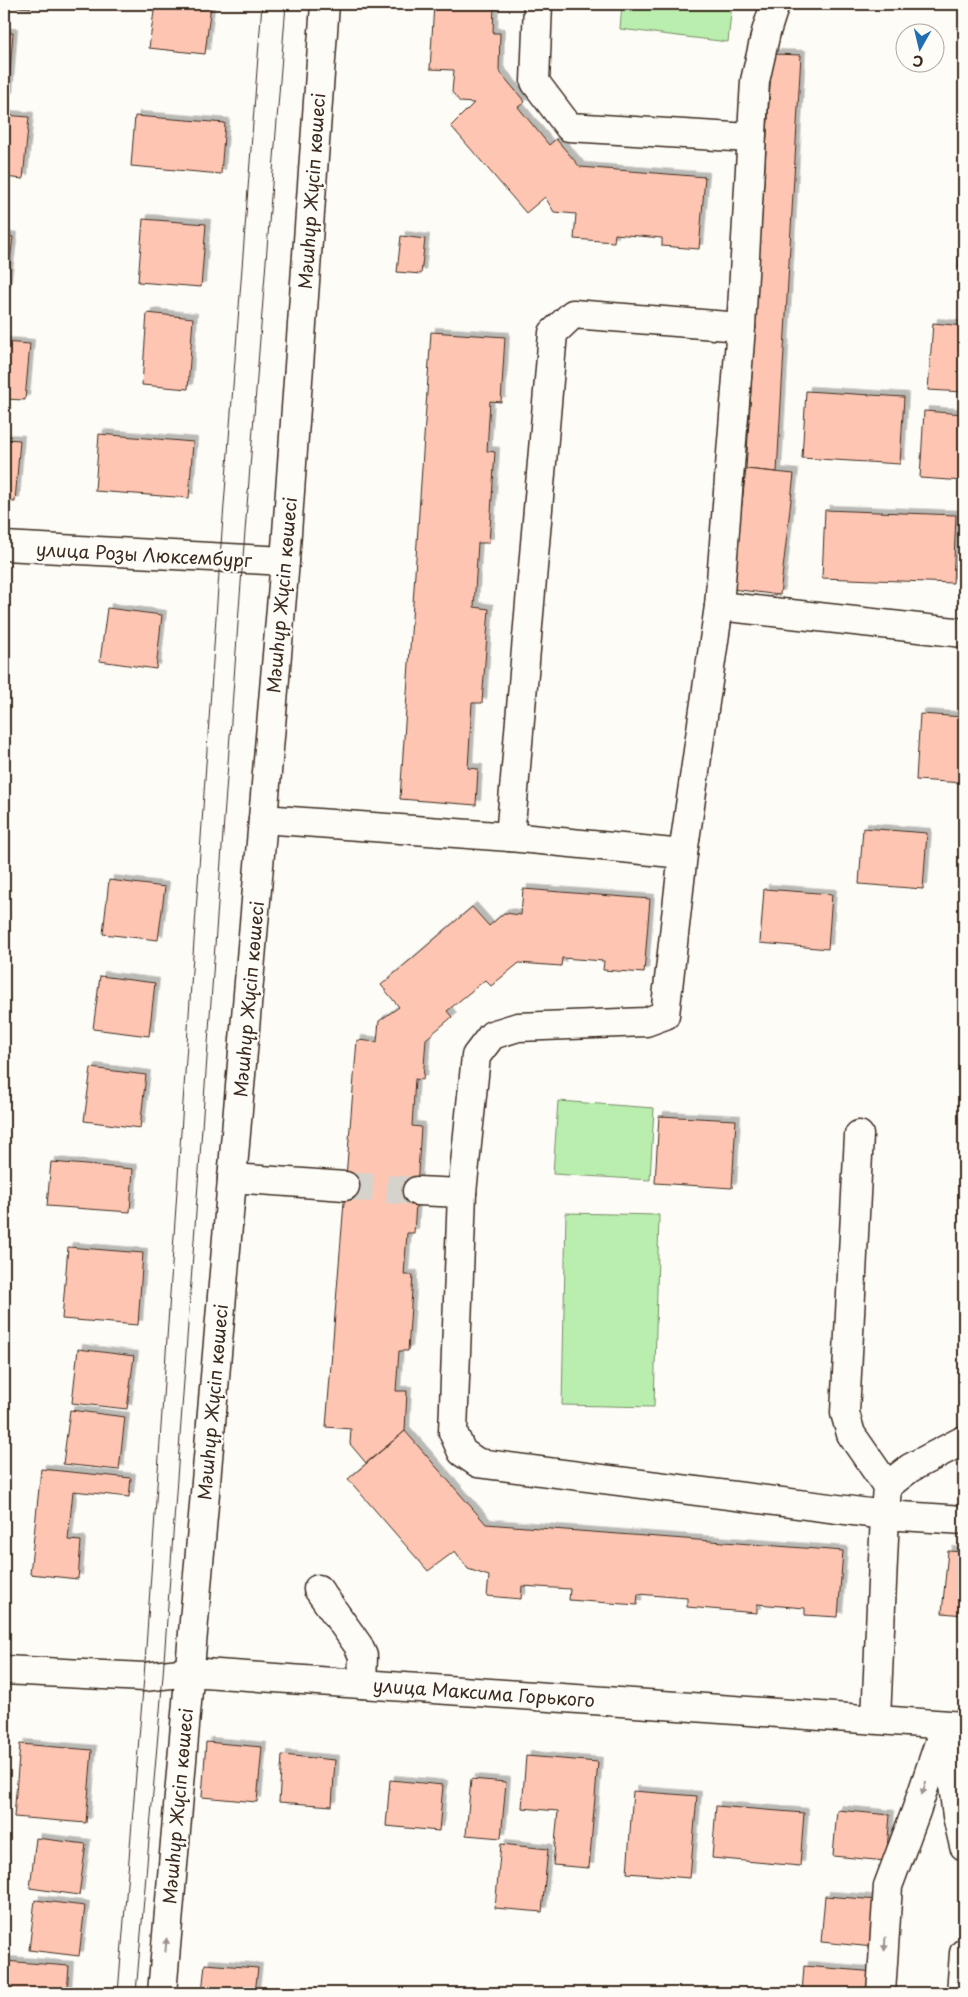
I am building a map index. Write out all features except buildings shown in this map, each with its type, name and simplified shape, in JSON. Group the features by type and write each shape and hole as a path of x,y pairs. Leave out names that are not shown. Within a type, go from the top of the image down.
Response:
{"street":[{"name":"Мәшһүр Жүсіп көшесі","path":"162,1993 264,819 325,4"},
{"path":"538,4 535,82 569,128 750,138"},
{"path":"775,4 754,81 741,327 719,606 683,854 665,1014 646,1022 518,1027 492,1035 476,1056 462,1193 453,1432 462,1452 478,1463 885,1515 964,1520"},
{"path":"510,837 553,333 573,314 741,327"},
{"name":"улица Розы Люксембург","path":"4,546 284,561"},
{"path":"719,606 964,633"},
{"path":"264,819 510,837 683,854"},
{"path":"859,1135 845,1413 851,1434 887,1486 876,1719"},
{"path":"232,1178 345,1186"},
{"path":"417,1191 462,1193"},
{"path":"887,1486 910,1468 964,1440"},
{"path":"318,1589 358,1645 363,1656 362,1684"},
{"name":"улица Максима Горького","path":"4,1670 144,1677 189,1672 955,1726"},
{"path":"955,1726 957,1816 964,1846"},
{"path":"881,1993 888,1886 916,1811 955,1726"},
{"path":"961,1993 964,1953"}],"green space":[{"path":"622,4 732,4 728,42 620,29"},
{"path":"558,1101 654,1108 650,1180 553,1174"},
{"path":"566,1213 659,1215 654,1407 562,1405"}],"tunnel":[{"path":"345,1186 417,1191"}],"tram line":[{"path":"118,1993 144,1677 220,558 262,4"},
{"path":"136,1993 163,1675 239,609 286,4"}]}
